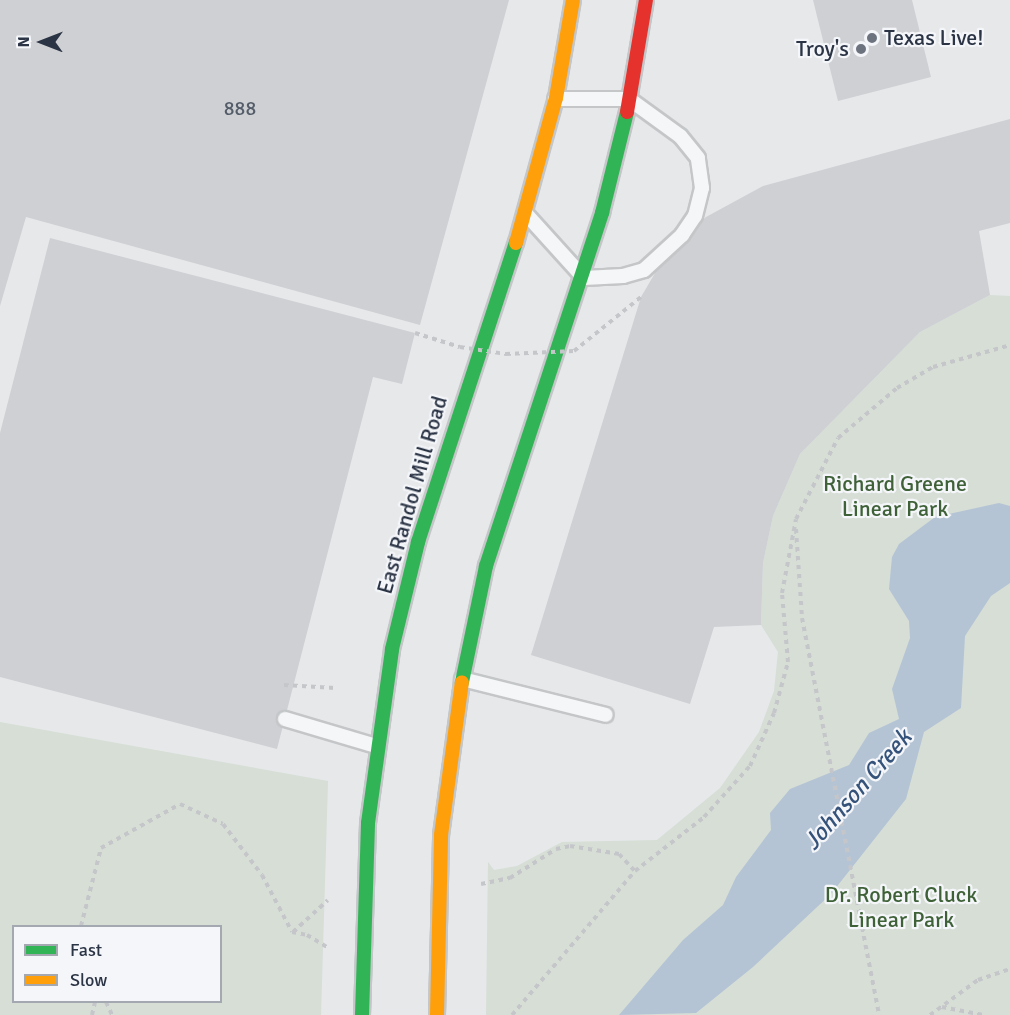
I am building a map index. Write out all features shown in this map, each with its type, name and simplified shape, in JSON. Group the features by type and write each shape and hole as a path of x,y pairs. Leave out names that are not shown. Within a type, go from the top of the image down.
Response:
{"main road":[{"name":"East Randol Mill Road","path":"362,1015 365,862 376,746 409,574 494,298 525,214 555,99 573,0"},
{"path":"436,1015 441,835 462,679 486,566 584,278 629,99 646,0"}],"lane":[{"path":"525,214 584,278 644,270 666,253 695,216 702,188 698,158 680,136 629,99 555,99"},
{"path":"462,679 606,715"},
{"path":"285,719 376,746"}],"path":[{"path":"415,333 460,347 506,354 573,351 641,297"},
{"path":"512,1015 635,871 704,817 740,779 758,751 788,662 782,593 796,519 838,438 865,411 933,367 1010,345"},
{"path":"796,519 796,574 813,678 879,1015"},
{"path":"284,685 335,688"},
{"path":"82,925 101,849 180,804 223,824 262,875 292,932"},
{"path":"481,884 510,878 556,849 570,846 619,854 635,871"},
{"path":"292,932 328,900"},
{"path":"292,932 307,935 327,947"},
{"path":"930,1015 978,980 1010,969"},
{"path":"941,1007 982,1015"}],"green space":[{"name":"Richard Greene Linear Park","path":"990,295 1010,296 1010,1015 486,1015 488,862 494,870 517,866 562,842 657,840 720,788 759,732 774,691 778,652 761,625 763,563 773,516 800,454 920,332"},
{"path":"0,722 328,781 321,1015 0,1015"}],"water":[{"name":"Johnson Creek","path":"999,503 1010,506 1010,583 991,596 965,636 961,708 924,732 906,799 831,894 753,967 696,1013 619,1015 683,940 723,905 736,877 771,830 770,813 790,789 849,765 869,733 899,719 892,689 910,638 909,621 889,589 892,557 899,544 935,517"}],"building":[{"path":"0,0 509,0 420,325 26,217 0,306"},
{"name":"Texas Live!","path":"813,0 912,0 931,77 838,101"},
{"path":"1010,119 1010,223 979,231 990,295 920,332 800,454 773,516 763,563 761,625 714,627 690,704 531,655 641,297 668,251 706,217 763,186"},
{"path":"50,238 415,333 402,384 373,377 277,749 0,677 0,433"}],"traffic: fast":[{"path":"462,682 486,566 602,213 627,112"},
{"path":"362,1015 368,823 392,649 418,542 516,243"}],"traffic: slow":[{"path":"516,243 556,98 573,0"},
{"path":"437,1015 441,835 462,682"}],"traffic: jam":[{"path":"627,112 646,0"}],"place":[{"name":"Texas Live!","path":"872,38"},
{"name":"Troy's","path":"861,49"}],"park label":[{"name":"Dr. Robert Cluck Linear Park","path":"901,906"}]}
